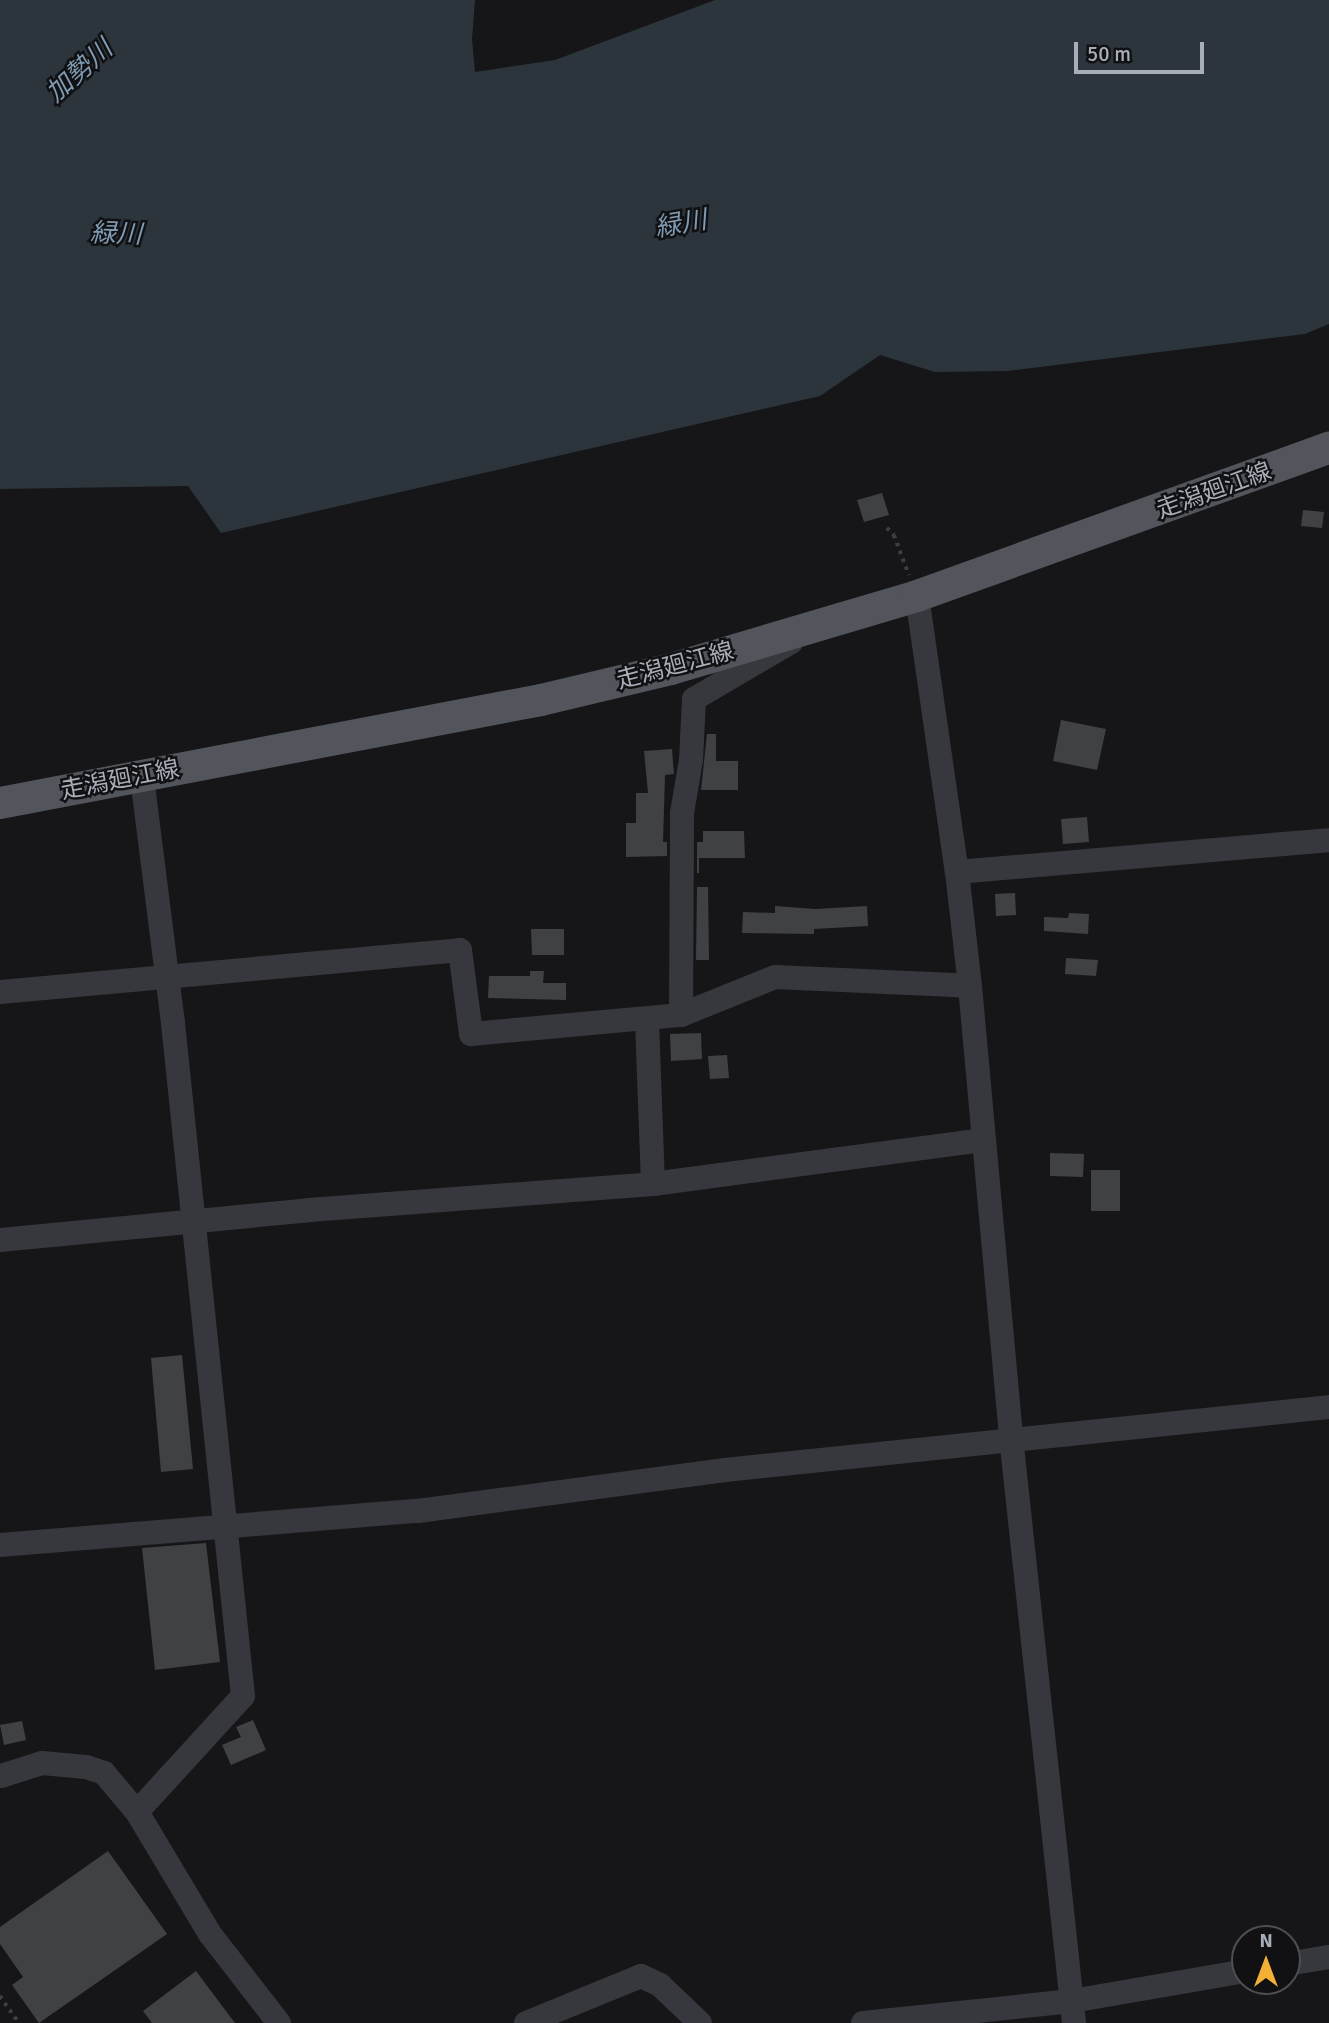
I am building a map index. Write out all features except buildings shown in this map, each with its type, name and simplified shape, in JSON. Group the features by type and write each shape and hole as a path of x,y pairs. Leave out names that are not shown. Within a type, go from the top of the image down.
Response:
{"main road":[{"name":"走潟廻江線","path":"0,803 541,700 671,669 917,596 1329,448"}],"street":[{"path":"917,596 957,872 970,986 1012,1437 1073,2012"},
{"path":"681,1016 682,813 691,760 694,699 814,628"},
{"path":"137,1812 243,1696 227,1527 142,777"},
{"path":"957,872 1329,840"},
{"path":"0,992 460,950 471,1034 681,1016 775,977 970,986"},
{"path":"646,1021 653,1184"},
{"path":"0,1240 653,1184 984,1140"},
{"path":"0,1545 418,1511 725,1470 1012,1437 1329,1407"},
{"path":"0,1777 41,1763 86,1767 104,1773 137,1812 210,1934 279,2023"},
{"path":"1301,1962 1329,1957"},
{"path":"863,2023 1073,2012 1231,1975"},
{"path":"526,2023 641,1976 660,1984 700,2023"}],"path":[{"path":"887,528 894,535 917,596"},
{"path":"0,1996 19,2023"}],"water":[{"path":"0,0 475,0 472,39 475,72 555,60 715,0 1329,0 1329,324 1305,334 1007,371 935,372 880,355 820,396 221,533 188,486 0,489"}],"water label":[{"name":"加勢川","path":"80,72"},
{"name":"緑川","path":"681,225"},
{"name":"緑川","path":"116,235"}]}
